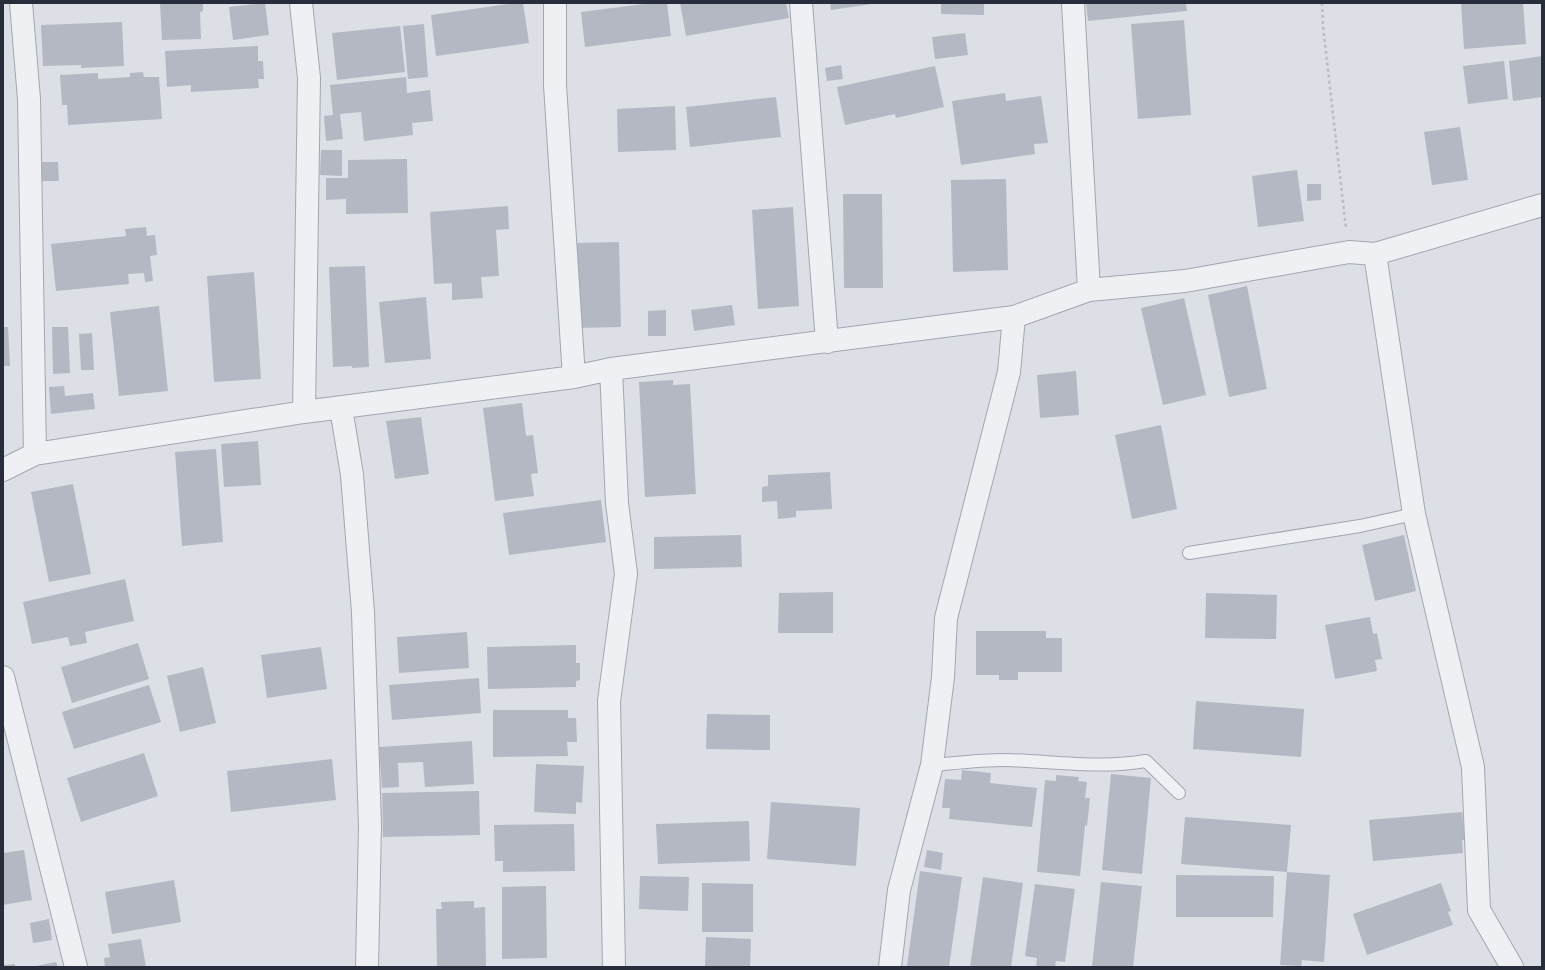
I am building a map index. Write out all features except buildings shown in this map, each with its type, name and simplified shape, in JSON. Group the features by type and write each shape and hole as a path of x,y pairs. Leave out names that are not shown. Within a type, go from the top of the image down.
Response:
{"street":[{"path":"21,3 29,99 35,454"},
{"path":"301,3 310,78 304,412"},
{"path":"555,3 555,85 574,377"},
{"path":"801,3 827,342"},
{"path":"1073,3 1089,290"},
{"path":"3,470 35,454 304,412 574,377 611,369 1014,317 1089,290 1185,281 1349,252 1375,254 1542,205"},
{"path":"1375,254 1414,514 1473,767 1479,910 1512,967"},
{"path":"890,967 899,890 932,765 943,677 946,618 1009,372 1014,317"},
{"path":"611,369 617,504 626,574 609,701 614,967"},
{"path":"341,408 352,475 363,612 370,826 367,967"},
{"path":"3,677 76,967"}],"lane":[{"path":"1189,553 1360,526 1414,514"},
{"path":"932,765 1004,760 1079,764 1129,764 1146,762 1179,793"}],"path":[{"path":"1322,3 1323,26 1349,252"}]}
